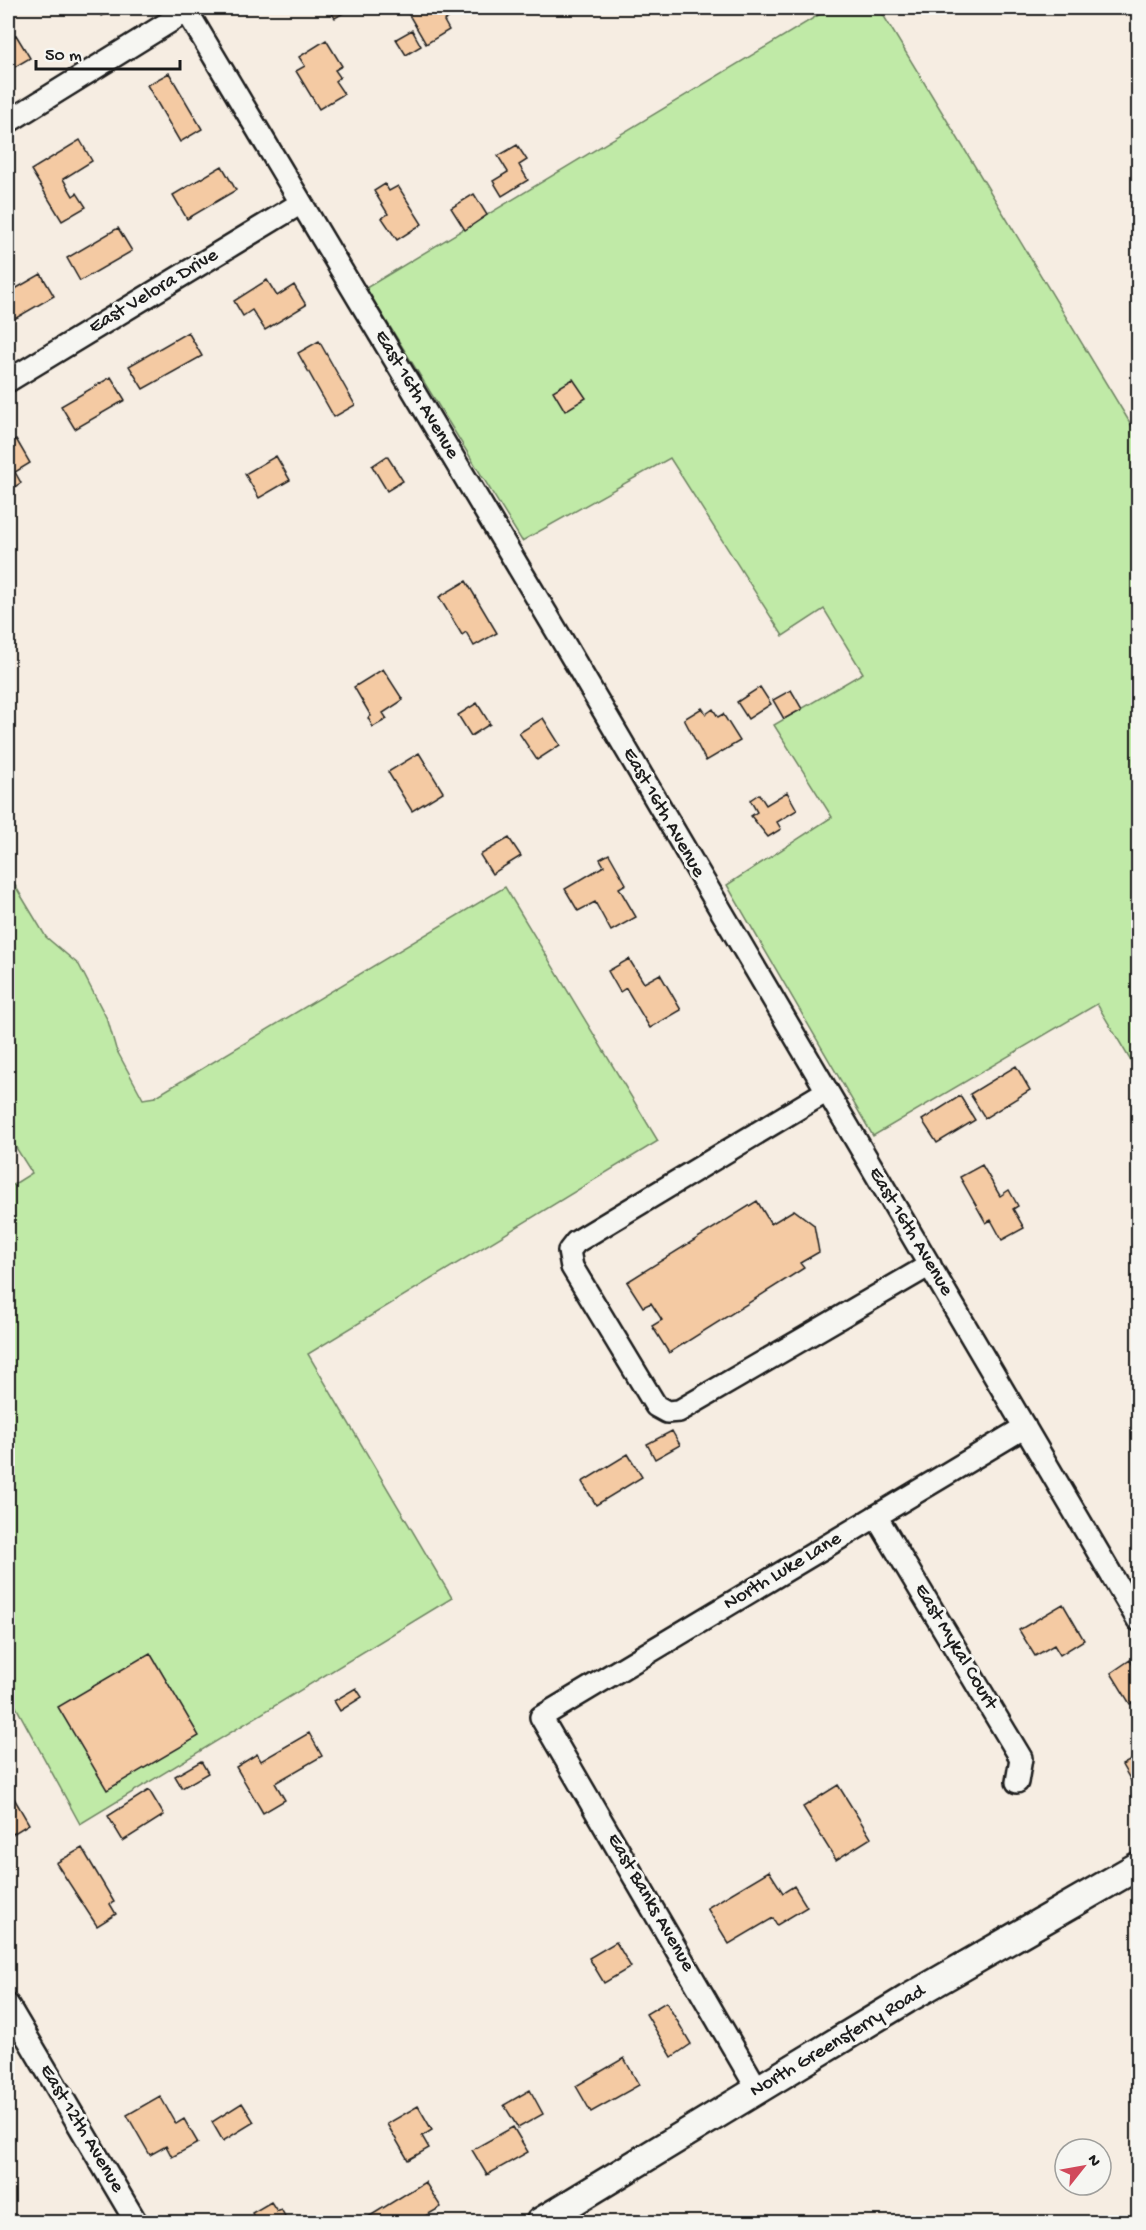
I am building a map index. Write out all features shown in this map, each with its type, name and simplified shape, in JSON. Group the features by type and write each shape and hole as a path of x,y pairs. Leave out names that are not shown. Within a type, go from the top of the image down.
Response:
{"main road":[{"name":"North Greensferry Road","path":"540,2223 1016,1935 1138,1866"}],"street":[{"path":"8,122 186,9"},
{"name":"East 16th Avenue","path":"186,9 1138,1620"},
{"name":"East Velora Drive","path":"8,381 301,203"},
{"path":"827,1091 576,1242 569,1251 572,1267 656,1407 667,1412 679,1411 930,1265"},
{"name":"North Luke Lane","path":"541,1717 1025,1427"},
{"name":"East Mykal Court","path":"876,1516 1021,1758 1017,1782"},
{"name":"East Banks Avenue","path":"541,1717 758,2090"},
{"name":"East 12th Avenue","path":"8,2005 136,2223"}],"green space":[{"path":"830,8 879,8 1138,436 1138,1073 1097,1004 873,1136 727,885 832,817 774,725 863,673 824,609 783,636 670,458 522,541 366,288"},
{"path":"8,874 46,937 79,965 108,1021 116,1049 143,1099 155,1097 505,887 658,1141 308,1354 452,1598 80,1824 8,1692 8,1188 32,1173 8,1135"}],"building":[{"path":"97,8 115,8 102,16"},
{"path":"328,8 352,8 335,18"},
{"path":"405,8 445,8 451,16 444,21 449,30 426,44"},
{"path":"412,30 421,46 406,55 396,39"},
{"path":"16,35 30,58 8,71 8,40"},
{"path":"326,40 342,66 335,70 340,77 335,81 344,94 319,109 296,71 305,66 299,57"},
{"path":"169,73 202,129 180,142 147,85"},
{"path":"80,140 92,161 63,179 73,196 77,193 86,207 62,221 31,170"},
{"path":"517,145 527,160 519,165 528,180 502,196 493,181 508,172 498,156"},
{"path":"222,166 236,190 187,219 173,195"},
{"path":"385,184 389,191 398,186 422,224 397,240 382,218 388,214 374,191"},
{"path":"474,194 487,215 465,230 451,208"},
{"path":"118,228 132,251 80,281 67,258"},
{"path":"41,274 54,296 11,321 8,315 8,293"},
{"path":"267,280 277,296 294,285 306,305 265,330 252,310 243,316 234,301"},
{"path":"188,332 202,356 143,389 129,366"},
{"path":"319,341 355,405 334,417 298,353"},
{"path":"111,377 125,400 75,429 61,406"},
{"path":"573,379 586,398 565,411 553,391"},
{"path":"16,439 30,463 15,472 21,483 8,491 8,443"},
{"path":"276,456 290,480 259,498 245,474"},
{"path":"387,456 403,481 387,491 372,466"},
{"path":"466,581 497,633 474,646 466,632 462,635 439,597"},
{"path":"383,669 403,700 383,713 387,719 373,727 368,718 371,716 354,687"},
{"path":"760,687 771,704 748,719 737,702"},
{"path":"791,690 802,709 784,719 773,700"},
{"path":"477,703 490,724 471,736 458,715"},
{"path":"702,708 706,714 713,709 718,717 723,714 740,741 706,761 684,719"},
{"path":"543,718 560,745 537,760 519,733"},
{"path":"419,753 443,792 412,811 388,772"},
{"path":"787,792 797,810 777,822 781,829 768,837 751,816 757,812 750,800 759,794 766,805"},
{"path":"509,838 521,856 492,874 480,855"},
{"path":"609,854 626,884 619,888 636,917 611,931 595,902 578,911 565,889 604,866 600,859"},
{"path":"629,959 644,983 660,974 681,1010 650,1028 626,988 620,992 608,971"},
{"path":"1016,1066 1030,1090 985,1118 970,1094"},
{"path":"960,1096 975,1120 937,1143 922,1120"},
{"path":"982,1165 1000,1196 1009,1190 1018,1206 1013,1209 1024,1228 1002,1240 991,1220 986,1223 960,1177"},
{"path":"757,1201 771,1224 794,1210 814,1225 819,1252 800,1263 804,1268 669,1353 652,1326 662,1320 651,1303 643,1307 627,1282"},
{"path":"672,1431 680,1445 655,1459 647,1444"},
{"path":"628,1454 642,1477 596,1505 582,1482"},
{"path":"1063,1604 1084,1640 1060,1655 1054,1645 1035,1656 1019,1630"},
{"path":"150,1653 199,1736 107,1790 58,1707"},
{"path":"1130,1660 1138,1673 1138,1699 1130,1704 1111,1673"},
{"path":"356,1688 362,1697 340,1711 334,1701"},
{"path":"309,1733 322,1756 275,1783 285,1800 263,1813 236,1767 257,1754 261,1761"},
{"path":"1138,1756 1138,1793 1122,1765"},
{"path":"201,1761 208,1773 182,1788 175,1776"},
{"path":"838,1785 871,1838 836,1860 803,1807"},
{"path":"8,1788 29,1824 8,1837"},
{"path":"149,1790 164,1815 123,1841 108,1816"},
{"path":"82,1848 114,1902 110,1904 116,1914 97,1926 56,1863"},
{"path":"769,1871 783,1893 794,1886 807,1907 777,1925 773,1918 729,1944 707,1908"},
{"path":"616,1942 631,1967 604,1983 589,1958"},
{"path":"666,2002 691,2044 672,2057 646,2014"},
{"path":"624,2058 639,2085 591,2112 576,2086"},
{"path":"530,2090 543,2114 518,2128 504,2105"},
{"path":"160,2096 176,2124 184,2119 198,2143 172,2157 166,2146 150,2155 127,2115"},
{"path":"242,2103 254,2122 223,2141 212,2122"},
{"path":"418,2106 432,2130 422,2136 429,2148 408,2160 387,2124"},
{"path":"513,2127 528,2152 487,2175 472,2150"},
{"path":"425,2182 441,2207 415,2222 367,2222 365,2219"},
{"path":"271,2202 277,2211 281,2209 286,2218 280,2222 257,2222 252,2213"}]}
